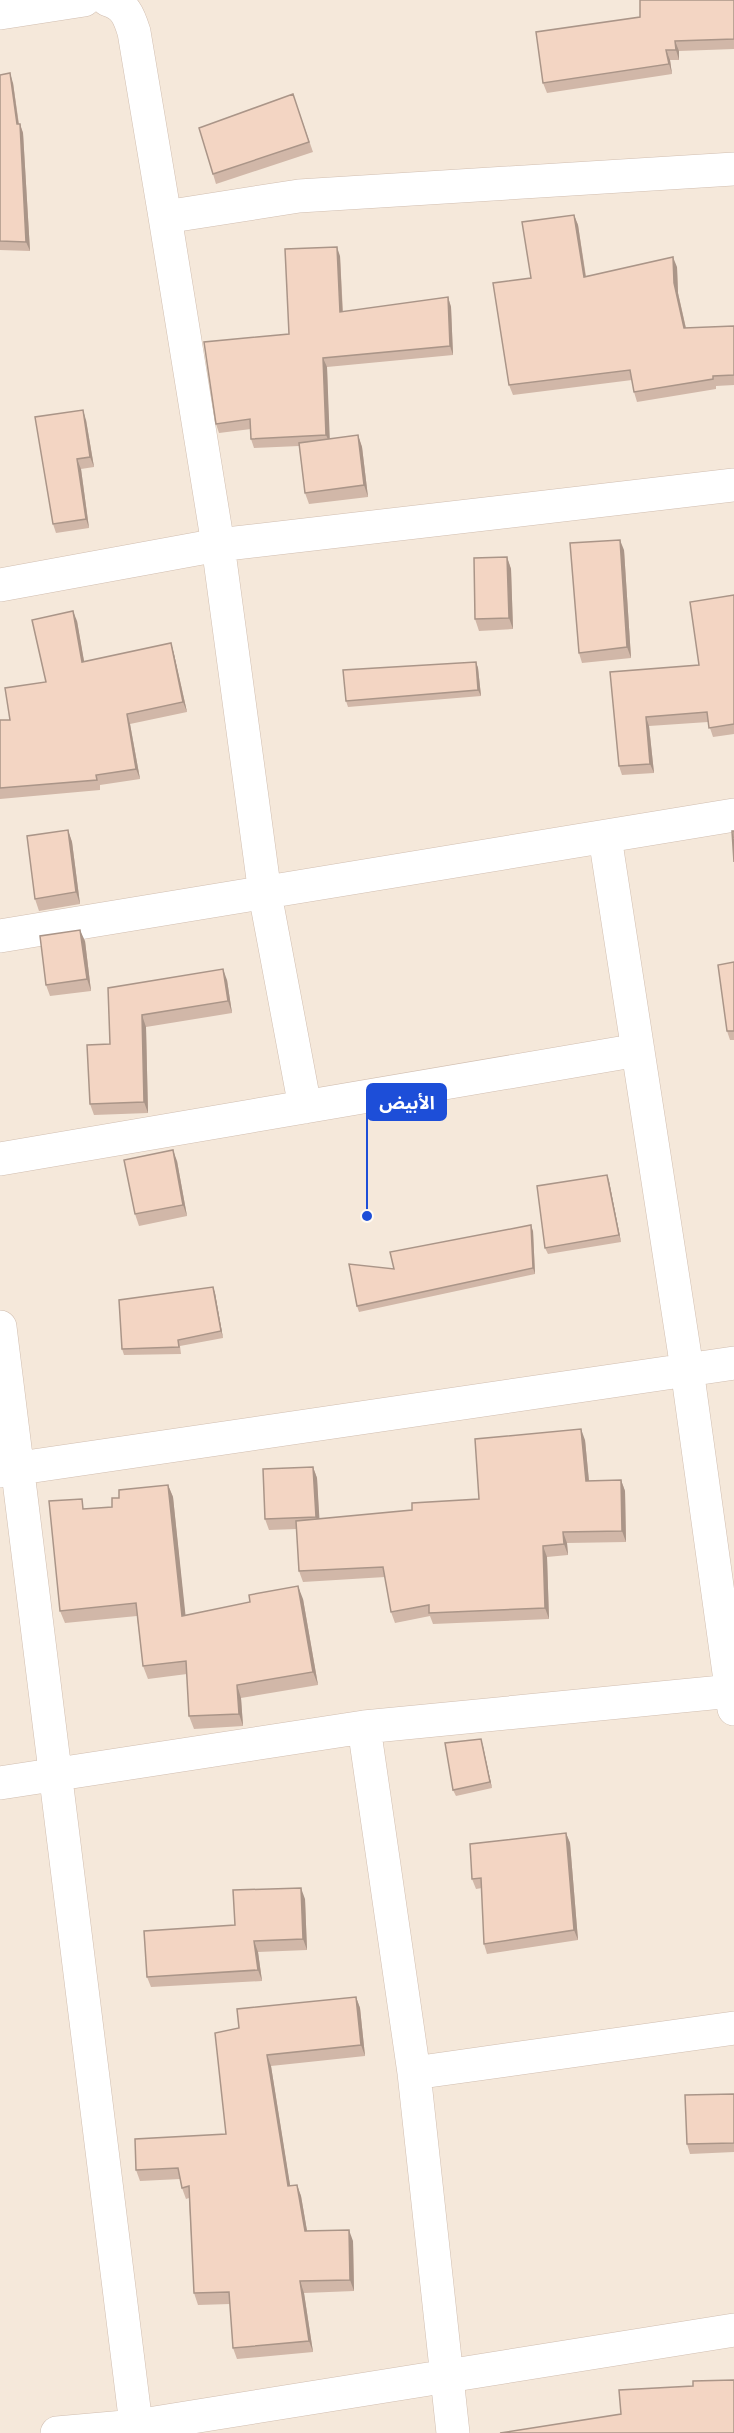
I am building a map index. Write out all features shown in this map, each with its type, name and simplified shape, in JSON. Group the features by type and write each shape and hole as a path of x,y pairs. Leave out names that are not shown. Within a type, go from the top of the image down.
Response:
{"street":[{"path":"0,13 84,0"},
{"path":"108,0 116,2 128,12 134,32 218,545 265,894 305,1107"},
{"path":"165,217 299,196 734,169"},
{"path":"0,585 218,545 734,486"},
{"path":"0,936 734,815"},
{"path":"0,1783 364,1727 733,1700 687,1369 605,837"},
{"path":"0,1159 638,1050"},
{"path":"0,1327 10,1469 56,1775 137,2430"},
{"path":"10,1469 734,1363"},
{"path":"364,1727 414,2073 445,2376 453,2433"},
{"path":"414,2073 734,2028"},
{"path":"57,2433 137,2430 445,2376 734,2330"}],"shaded area":[{"path":"0,0 734,0 734,2433 0,2433"}],"building":[{"path":"640,0 734,0 734,39 675,41 676,50 666,50 669,64 543,83 536,32 640,17"},
{"path":"10,73 17,124 20,124 26,242 0,241 0,75"},
{"path":"293,94 309,142 213,174 199,128"},
{"path":"574,215 584,277 673,257 674,283 684,328 734,326 734,375 713,376 713,379 634,392 630,370 509,385 493,283 531,278 522,222"},
{"path":"337,247 340,312 448,297 450,346 323,358 326,435 251,439 250,419 216,424 204,342 289,334 285,249"},
{"path":"83,410 90,457 77,459 86,519 53,524 35,417"},
{"path":"358,435 364,485 305,493 299,443"},
{"path":"620,540 627,647 579,653 570,543"},
{"path":"507,557 509,618 475,619 474,558"},
{"path":"734,595 734,724 709,728 707,712 646,717 650,764 619,766 610,672 699,665 690,602"},
{"path":"73,611 82,662 171,643 183,702 127,714 136,769 96,775 97,780 0,788 0,720 10,720 5,688 46,682 32,620"},
{"path":"476,662 478,690 346,701 343,670"},
{"path":"68,830 76,892 35,899 27,836"},
{"path":"732,831 734,831 734,862"},
{"path":"80,930 87,979 46,985 40,936"},
{"path":"734,962 734,1031 727,1031 718,965"},
{"path":"223,969 228,1001 142,1015 144,1102 90,1104 87,1045 110,1044 108,988"},
{"path":"173,1150 183,1205 135,1214 124,1160"},
{"path":"607,1175 619,1235 545,1248 537,1186"},
{"path":"531,1225 533,1268 357,1306 349,1264 394,1269 390,1252"},
{"path":"213,1287 221,1331 178,1340 179,1347 122,1349 119,1300"},
{"path":"581,1429 586,1481 621,1480 622,1531 563,1532 564,1544 543,1546 545,1608 429,1613 429,1605 391,1612 383,1567 299,1571 296,1521 412,1510 412,1503 479,1499 475,1439"},
{"path":"313,1467 316,1517 265,1519 263,1469"},
{"path":"168,1485 182,1616 250,1602 249,1595 298,1586 313,1672 237,1685 239,1714 189,1716 186,1661 143,1666 136,1603 60,1611 49,1501 82,1499 83,1509 112,1507 112,1498 119,1498 119,1490"},
{"path":"481,1739 490,1782 453,1790 445,1743"},
{"path":"566,1833 574,1930 484,1944 481,1878 472,1879 470,1844"},
{"path":"301,1888 303,1939 254,1941 258,1970 147,1977 144,1931 235,1925 233,1890"},
{"path":"356,1997 361,2045 267,2055 288,2186 297,2185 305,2231 349,2230 350,2280 300,2281 309,2341 233,2348 229,2292 194,2293 189,2186 182,2188 178,2168 136,2170 135,2139 226,2134 215,2033 239,2028 237,2009"},
{"path":"734,2094 734,2143 687,2144 685,2095"},
{"path":"734,2380 734,2433 500,2433 621,2414 619,2390 693,2386 693,2381"}],"place":[{"name":"الأبيض","path":"367,1216"}]}
